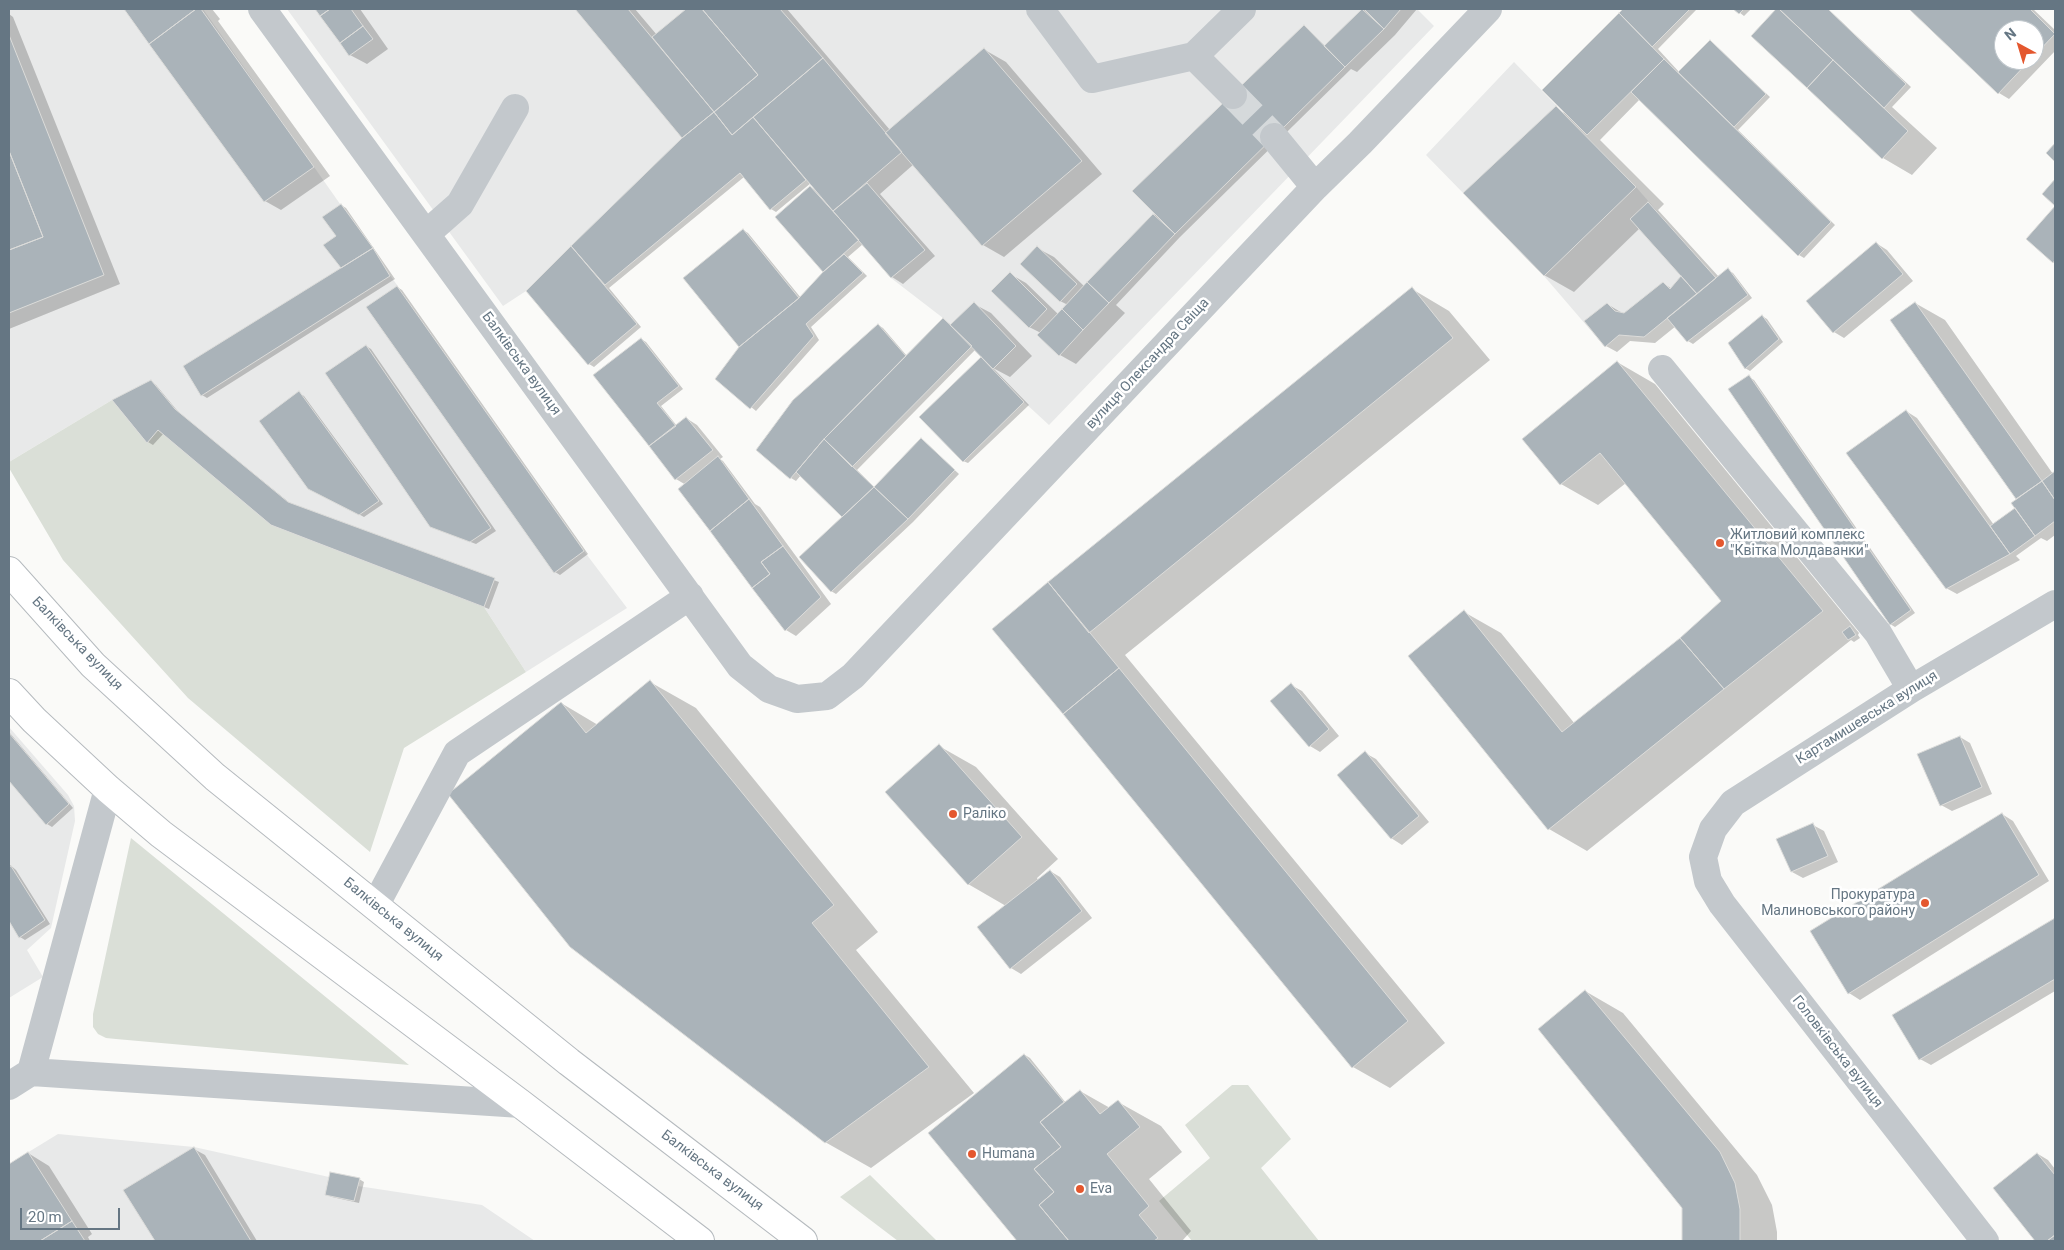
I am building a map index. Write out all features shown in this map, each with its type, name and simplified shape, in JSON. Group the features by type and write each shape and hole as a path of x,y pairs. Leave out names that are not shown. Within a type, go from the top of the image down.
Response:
{"main road":[{"name":"Балківська вулиця","path":"9,571 93,665 215,777 569,1062 803,1241"},
{"path":"9,693 34,720 108,789 161,834 700,1241"}],"street":[{"name":"Балківська вулиця","path":"262,9 740,666 768,688 796,699"},
{"path":"1040,9 1092,79 1194,56 1242,9"},
{"name":"вулиця Олександра Свіща","path":"796,699 827,696 853,676 1315,187 1360,143 1488,9"},
{"path":"1194,56 1232,95"},
{"path":"426,234 460,204 515,108"},
{"path":"1274,137 1315,187"},
{"path":"1662,369 1878,632 1910,689"},
{"path":"375,906 457,753 690,596"},
{"name":"Картамишевська вулиця","path":"1703,856 1713,830 1733,803 1910,689 2055,604"},
{"path":"108,789 20,1079 521,1104"},
{"name":"Головківська вулиця","path":"1703,856 1708,881 1722,904 1985,1241"}],"shaded area":[{"path":"9,9 203,9 584,551 627,608 526,672 484,607 271,525 159,431 147,443 112,400 9,462"},
{"path":"287,9 1417,9 1434,26 1049,425 1024,402 943,318 891,278 753,117 732,135 571,246 526,291 503,306"},
{"path":"1514,62 1636,187 1716,278 1644,337 1619,335 1605,347 1544,276 1426,155"},
{"path":"112,400 147,443 158,430 271,525 484,607 526,672 404,748 370,852 188,698 63,560 9,468 9,462"},
{"path":"9,727 68,795 74,806 75,821 51,928 27,950 43,977 9,998"},
{"path":"131,838 409,1065 116,1039 106,1038 98,1034 93,1027 93,1014"},
{"path":"1232,1085 1248,1085 1291,1139 1261,1168 1319,1241 1192,1241 1159,1201 1210,1158 1185,1125"},
{"path":"58,1134 194,1147 329,1177 330,1172 360,1178 358,1186 482,1205 535,1241 9,1241 9,1164"},
{"path":"870,1175 937,1241 898,1241 840,1197"}],"building":[{"path":"124,9 196,9 149,44"},
{"path":"196,9 201,9 314,167 264,202 149,44"},
{"path":"315,9 330,9 320,16"},
{"path":"330,9 351,9 363,26 340,43 320,16"},
{"path":"575,9 628,9 714,112 682,138"},
{"path":"686,9 702,9 758,75 714,112 652,37"},
{"path":"702,9 780,9 823,58 732,135 714,112 758,75"},
{"path":"1362,9 1384,29 1345,67 1324,46"},
{"path":"1364,9 1401,9 1384,29"},
{"path":"1623,9 1690,9 1652,47 1619,13"},
{"path":"1733,9 1744,9 1739,14"},
{"path":"1776,9 1779,9 1833,60 1807,88 1751,36"},
{"path":"1779,9 1828,9 1906,84 1884,108"},
{"path":"1909,9 2030,9 2041,20 1994,20 1994,70 2021,70 1998,94"},
{"path":"1619,13 1664,59 1587,135 1542,90"},
{"path":"2044,23 2055,34 2044,46"},
{"path":"1304,25 1345,67 1175,234 1132,191"},
{"path":"363,26 373,39 349,56 340,43"},
{"path":"9,35 104,275 9,313 9,250 43,237 9,151"},
{"path":"1710,40 1766,94 1734,127 1678,72"},
{"path":"984,48 1082,161 982,246 885,133"},
{"path":"823,58 902,152 833,211 753,117"},
{"path":"1664,59 1831,222 1798,256 1631,92"},
{"path":"1833,60 1908,131 1882,159 1807,88"},
{"path":"1556,106 1636,187 1544,276 1463,193"},
{"path":"714,112 732,135 753,117 806,180 770,210 740,173 605,285 571,246 682,138"},
{"path":"2055,143 2055,162 2046,153"},
{"path":"9,151 43,237 9,250"},
{"path":"2055,179 2055,206 2042,194"},
{"path":"867,183 925,250 891,278 833,211"},
{"path":"810,186 859,240 823,272 775,217"},
{"path":"1648,202 1716,278 1697,294 1630,219"},
{"path":"341,204 373,248 341,268 323,245 336,236 322,217"},
{"path":"2055,206 2055,260 2053,263 2026,239"},
{"path":"1153,214 1175,234 1109,303 1087,282"},
{"path":"743,229 799,298 739,347 683,278"},
{"path":"1876,242 1903,274 1833,333 1806,301"},
{"path":"571,246 637,324 588,365 526,291"},
{"path":"1037,246 1077,284 1060,302 1020,264"},
{"path":"373,248 390,276 201,396 183,366"},
{"path":"844,254 863,273 806,324 814,336 750,409 715,379 739,347 799,298 823,272"},
{"path":"1728,268 1748,295 1687,342 1667,318"},
{"path":"1010,272 1047,309 1029,328 991,291"},
{"path":"1681,276 1697,294 1644,337 1619,335 1605,347 1584,321 1607,303 1615,311 1624,313 1663,282 1670,289"},
{"path":"1087,282 1109,303 1083,330 1062,309"},
{"path":"397,286 584,551 554,573 366,307"},
{"path":"1412,287 1453,338 1089,633 1048,582"},
{"path":"974,302 1016,346 993,369 950,325"},
{"path":"1915,302 2042,481 2016,499 1890,320"},
{"path":"1062,309 1083,330 1059,356 1037,335"},
{"path":"1762,315 1779,339 1745,369 1728,343"},
{"path":"943,318 972,346 852,467 824,439"},
{"path":"878,324 906,356 824,439 790,479 756,450 793,400"},
{"path":"641,338 679,386 657,403 676,426 649,446 593,375"},
{"path":"366,345 491,528 470,542 430,527 325,373"},
{"path":"981,357 1024,402 963,462 919,417"},
{"name":"Житловий комплекс \"Квітка Молдаванки\"","path":"1617,361 1823,611 1724,689 1680,638 1721,601 1600,453 1560,485 1522,439"},
{"path":"1749,375 1911,610 1890,625 1728,389"},
{"path":"151,380 175,409 288,502 495,578 484,607 271,525 158,430 147,443 112,400"},
{"path":"299,391 379,501 359,515 308,489 259,421"},
{"path":"1906,410 2010,554 1946,589 1846,453"},
{"path":"686,417 713,450 675,480 649,446"},
{"path":"921,438 955,470 908,519 874,487"},
{"path":"824,439 874,487 842,517 796,472"},
{"path":"718,456 749,499 710,531 678,489"},
{"path":"2055,471 2055,500 2042,481"},
{"path":"2042,481 2055,500 2055,521 2035,536 2011,503"},
{"path":"874,487 908,519 831,592 799,557"},
{"path":"749,499 783,546 761,562 770,574 752,588 710,531"},
{"path":"2015,508 2035,536 2010,554 1990,526"},
{"path":"783,546 821,597 785,631 752,588 770,574 761,562"},
{"path":"1048,582 1119,668 1063,714 992,629"},
{"path":"1464,610 1562,732 1680,638 1724,689 1548,830 1408,656"},
{"path":"1850,626 1856,635 1848,640 1842,632"},
{"path":"1119,668 1408,1021 1352,1068 1063,714"},
{"path":"650,680 834,905 812,923 929,1067 825,1143 570,947 448,794 561,702 586,733"},
{"path":"1291,683 1329,729 1309,747 1270,701"},
{"path":"9,733 69,804 46,825 9,781"},
{"path":"1960,736 1982,787 1940,806 1917,754"},
{"name":"Раліко","path":"939,744 1022,837 968,885 885,792"},
{"path":"1365,751 1419,816 1391,839 1337,775"},
{"name":"Прокуратура Малиновського району","path":"2002,813 2039,875 1848,994 1810,931"},
{"path":"1813,823 1828,856 1791,872 1776,839"},
{"path":"11,866 45,920 19,938 9,921 9,867"},
{"path":"1050,870 1082,911 1010,969 977,927"},
{"path":"2055,918 2055,979 1919,1060 1892,1015"},
{"path":"1585,990 1720,1152 1735,1183 1740,1209 1740,1241 1682,1241 1682,1208 1538,1029"},
{"path":"1024,1054 1064,1102 1040,1122 1061,1147 1034,1169 1054,1192 1039,1205 1069,1241 1017,1241 928,1133"},
{"path":"1080,1090 1100,1114 1118,1100 1140,1127 1107,1154 1149,1206 1139,1215 1158,1238 1154,1241 1069,1241 1039,1205 1054,1192 1034,1169 1061,1147 1040,1122"},
{"path":"194,1147 251,1241 155,1241 123,1190"},
{"path":"28,1152 72,1221 40,1241 9,1241 9,1164"},
{"path":"2037,1153 2055,1175 2055,1235 2047,1241 2035,1241 1993,1188"},
{"path":"330,1172 360,1178 354,1201 325,1195"},
{"path":"72,1221 85,1241 40,1241"},
{"path":"2055,1235 2055,1241 2047,1241"}],"tunnel":[{"path":"1233,95 1274,137"}],"place":[{"name":"Житловий комплекс \"Квітка Молдаванки\"","path":"1720,543"},
{"name":"Раліко","path":"953,814"},
{"name":"Прокуратура Малиновського району","path":"1925,903"},
{"name":"Humana","path":"972,1154"},
{"name":"Eva","path":"1080,1189"}]}
